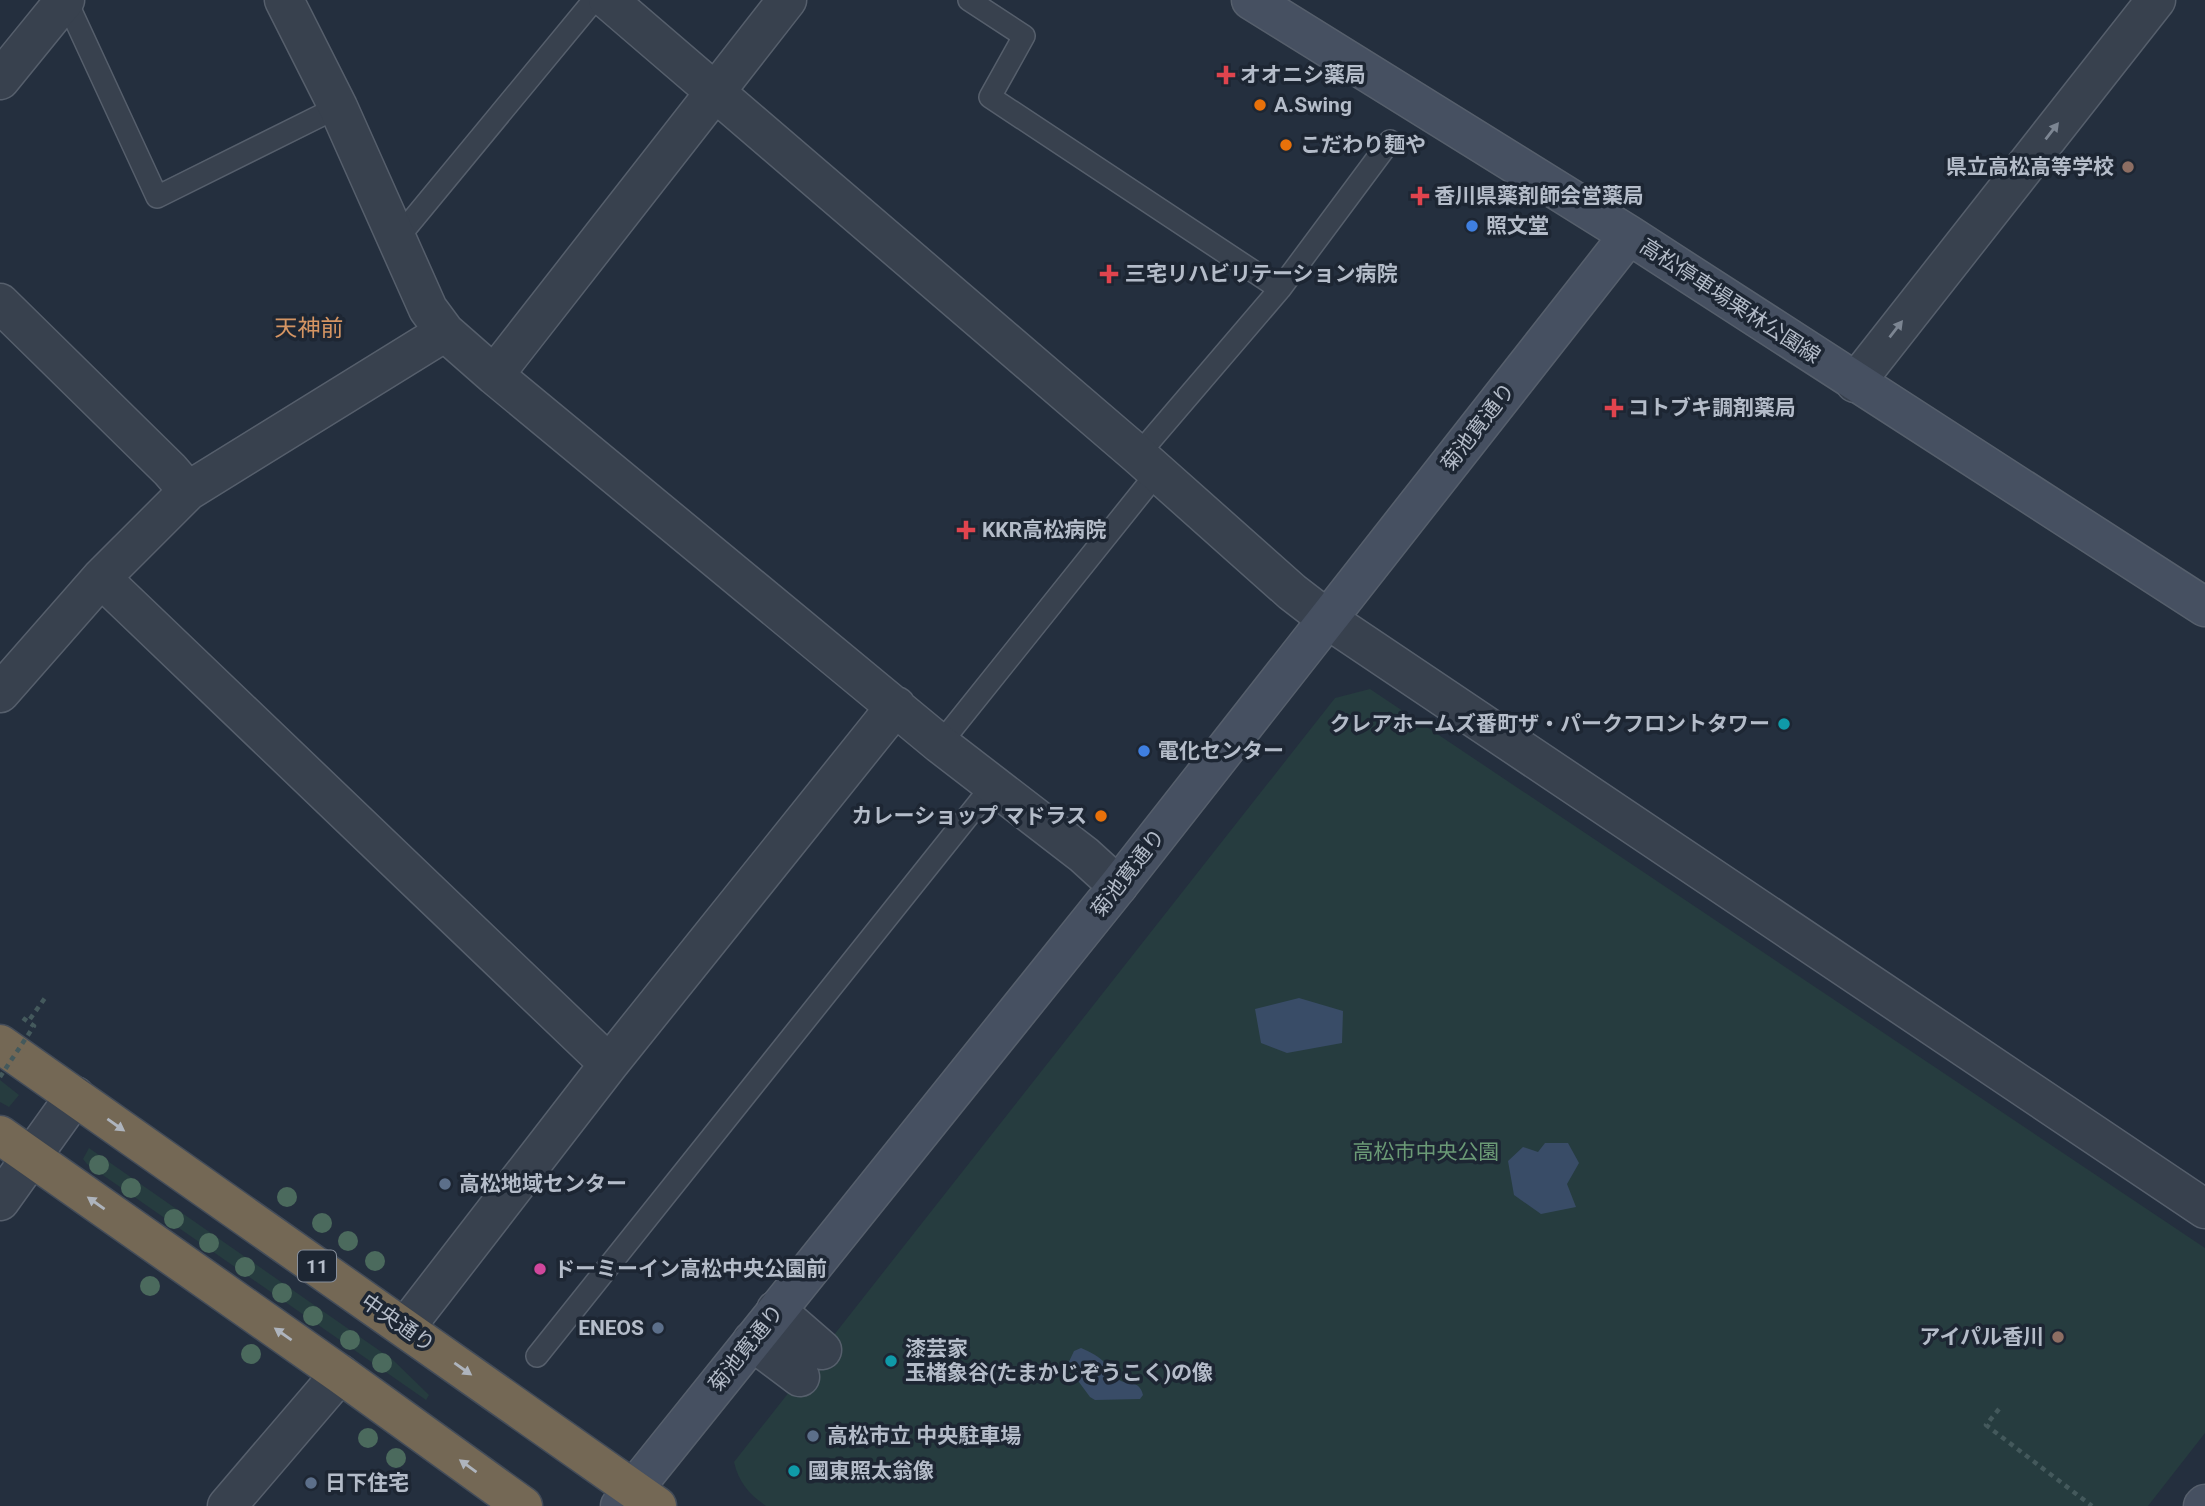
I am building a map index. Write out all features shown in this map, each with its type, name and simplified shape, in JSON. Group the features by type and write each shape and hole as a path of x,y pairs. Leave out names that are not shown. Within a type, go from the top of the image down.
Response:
{"highway":[{"name":"中央通り","path":"10,1030 75,1096 405,1328 637,1500"},
{"path":"0,1135 523,1506"}],"street":[{"path":"0,80 65,0"},
{"path":"284,0 338,107 428,309 445,332 940,744 1084,855 1118,886"},
{"path":"608,0 1292,592 1833,979 2205,1209"},
{"path":"494,375 787,0"},
{"name":"高松停車場栗林公園線","path":"1251,0 1629,235 2205,607"},
{"path":"1855,383 2156,0"},
{"name":"菊池寛通り","path":"637,1500 776,1310 1118,886 1629,235"},
{"path":"0,303 170,470 188,491"},
{"path":"0,693 101,578 188,491 445,332"},
{"path":"101,578 609,1063"},
{"path":"405,1328 609,1063 895,706"},
{"path":"0,1200 75,1096"},
{"path":"752,1341 811,1363 776,1310"},
{"path":"227,1506 340,1374"}],"lane":[{"path":"65,0 157,197 338,107"},
{"path":"396,240 594,0"},
{"path":"968,0 1024,36 990,97 1280,289"},
{"path":"940,744 1390,141"},
{"path":"537,1356 993,785"}],"path":[{"path":"0,1077 34,1026 10,1030"},
{"path":"1999,1409 1986,1425 2092,1506"}],"green space":[{"name":"高松市中央公園","path":"1370,689 2205,1248 2205,1433 2148,1506 766,1506 750,1492 742,1482 734,1462 1335,698"},
{"path":"0,1080 19,1095 9,1107 0,1102"},
{"path":"89,1148 393,1360 429,1395 426,1400 87,1164 83,1159"}],"water":[{"path":"1299,998 1343,1011 1342,1043 1287,1053 1261,1043 1255,1009"},
{"path":"1545,1143 1568,1143 1579,1163 1567,1184 1576,1207 1541,1214 1514,1195 1508,1161 1523,1147 1538,1152"},
{"path":"1081,1348 1106,1364 1111,1374 1120,1381 1139,1386 1143,1395 1140,1399 1095,1400 1090,1397 1067,1366 1074,1351"}],"place":[{"name":"オオニシ薬局","path":"1226,75"},
{"name":"A.Swing","path":"1260,105"},
{"name":"こだわり麺や","path":"1286,145"},
{"name":"県立高松高等学校","path":"2128,167"},
{"name":"香川県薬剤師会営薬局","path":"1420,196"},
{"name":"照文堂","path":"1472,226"},
{"name":"三宅リハビリテーション病院","path":"1109,274"},
{"name":"コトブキ調剤薬局","path":"1614,408"},
{"name":"KKR高松病院","path":"966,530"},
{"name":"クレアホームズ番町ザ・パークフロントタワー","path":"1784,724"},
{"name":"電化センター","path":"1144,751"},
{"name":"カレーショップ マドラス","path":"1101,816"},
{"name":"高松地域センター","path":"445,1184"},
{"name":"ドーミーイン高松中央公園前","path":"540,1269"},
{"name":"ENEOS","path":"658,1328"},
{"name":"アイパル香川","path":"2058,1337"},
{"name":"漆芸家 玉楮象谷(たまかじぞうこく)の像","path":"891,1361"},
{"name":"高松市立 中央駐車場","path":"813,1436"},
{"name":"國東照太翁像","path":"794,1471"},
{"name":"日下住宅","path":"311,1483"}],"district":[{"name":"天神前","path":"309,328"}]}
